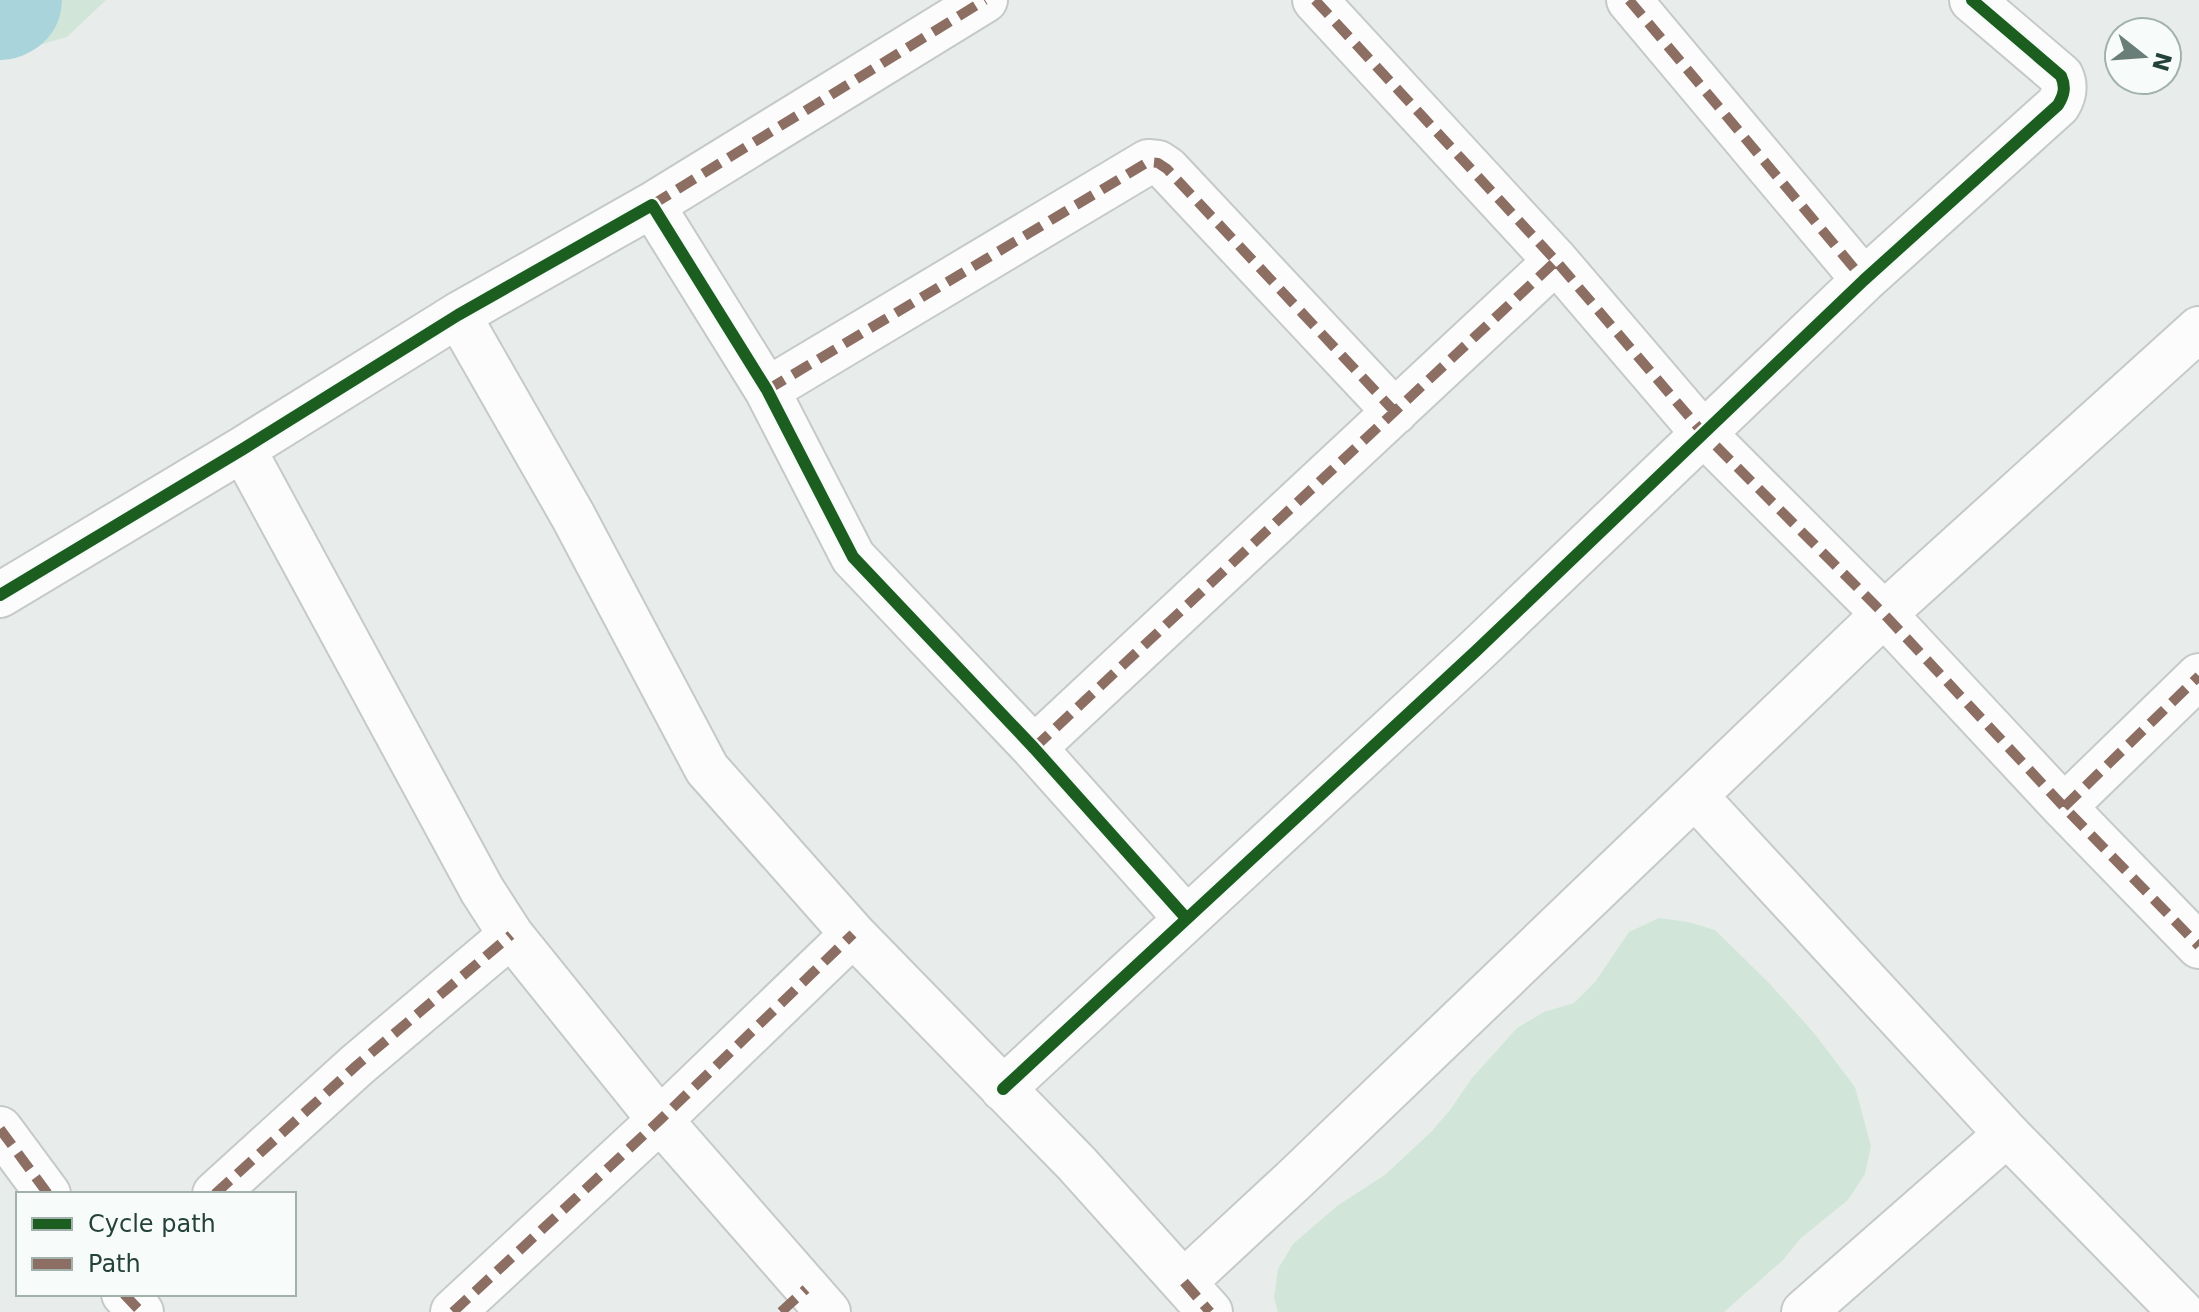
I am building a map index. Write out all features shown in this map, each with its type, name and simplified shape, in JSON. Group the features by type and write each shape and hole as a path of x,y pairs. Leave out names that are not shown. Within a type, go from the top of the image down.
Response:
{"street":[{"path":"0,595 458,315 652,205 985,0"},
{"path":"1315,0 1556,261 1704,434 1884,614 2199,946"},
{"path":"1629,0 1864,280"},
{"path":"1003,1089 1476,651 1864,280 2058,105 2064,95 2061,76 1972,0"},
{"path":"767,390 1148,162 1158,163 1167,169 1395,412"},
{"path":"652,205 767,390 853,557 1034,748 1186,918"},
{"path":"1034,748 1556,261"},
{"path":"458,315 573,516 707,769 853,934 1077,1164 1197,1297 1695,796 1884,614 2199,329"},
{"path":"243,449 482,890 511,935 660,1120 765,1237 805,1304"},
{"path":"2064,807 2199,676"},
{"path":"1695,796 2007,1134 2181,1312"},
{"path":"453,1312 660,1120 853,934"},
{"path":"217,1192 357,1065 511,935"},
{"path":"0,1129 47,1192"},
{"path":"1815,1308 2007,1134"},
{"path":"126,1296 141,1312"}],"green space":[{"path":"0,0 106,0 67,37 0,56"},
{"path":"1659,918 1715,930 1814,1033 1855,1087 1871,1146 1865,1174 1848,1200 1801,1238 1783,1260 1724,1312 1278,1312 1274,1298 1278,1269 1293,1244 1337,1206 1386,1174 1432,1131 1472,1078 1517,1028 1544,1012 1574,1003 1595,982 1629,932"}],"waterway":[{"path":"0,2 4,0"}],"marked path":[{"path":"652,205 985,0"},
{"path":"1315,0 1556,261 1704,434 1884,614 2199,946"},
{"path":"1629,0 1864,280"},
{"path":"767,390 1148,162 1158,163 1167,169 1395,412"},
{"path":"1034,748 1556,261"},
{"path":"2064,807 2199,676"},
{"path":"453,1312 660,1120 853,934"},
{"path":"217,1192 357,1065 511,935"},
{"path":"0,1129 47,1192"},
{"path":"1184,1282 1210,1312"},
{"path":"781,1312 806,1289"},
{"path":"126,1296 141,1312"}],"cycle path":[{"path":"1003,1089 1476,651 1864,280 2058,105 2064,91 2061,76 1972,0"},
{"path":"0,595 458,315 652,205 767,390 853,557 1034,748 1186,918"}]}
